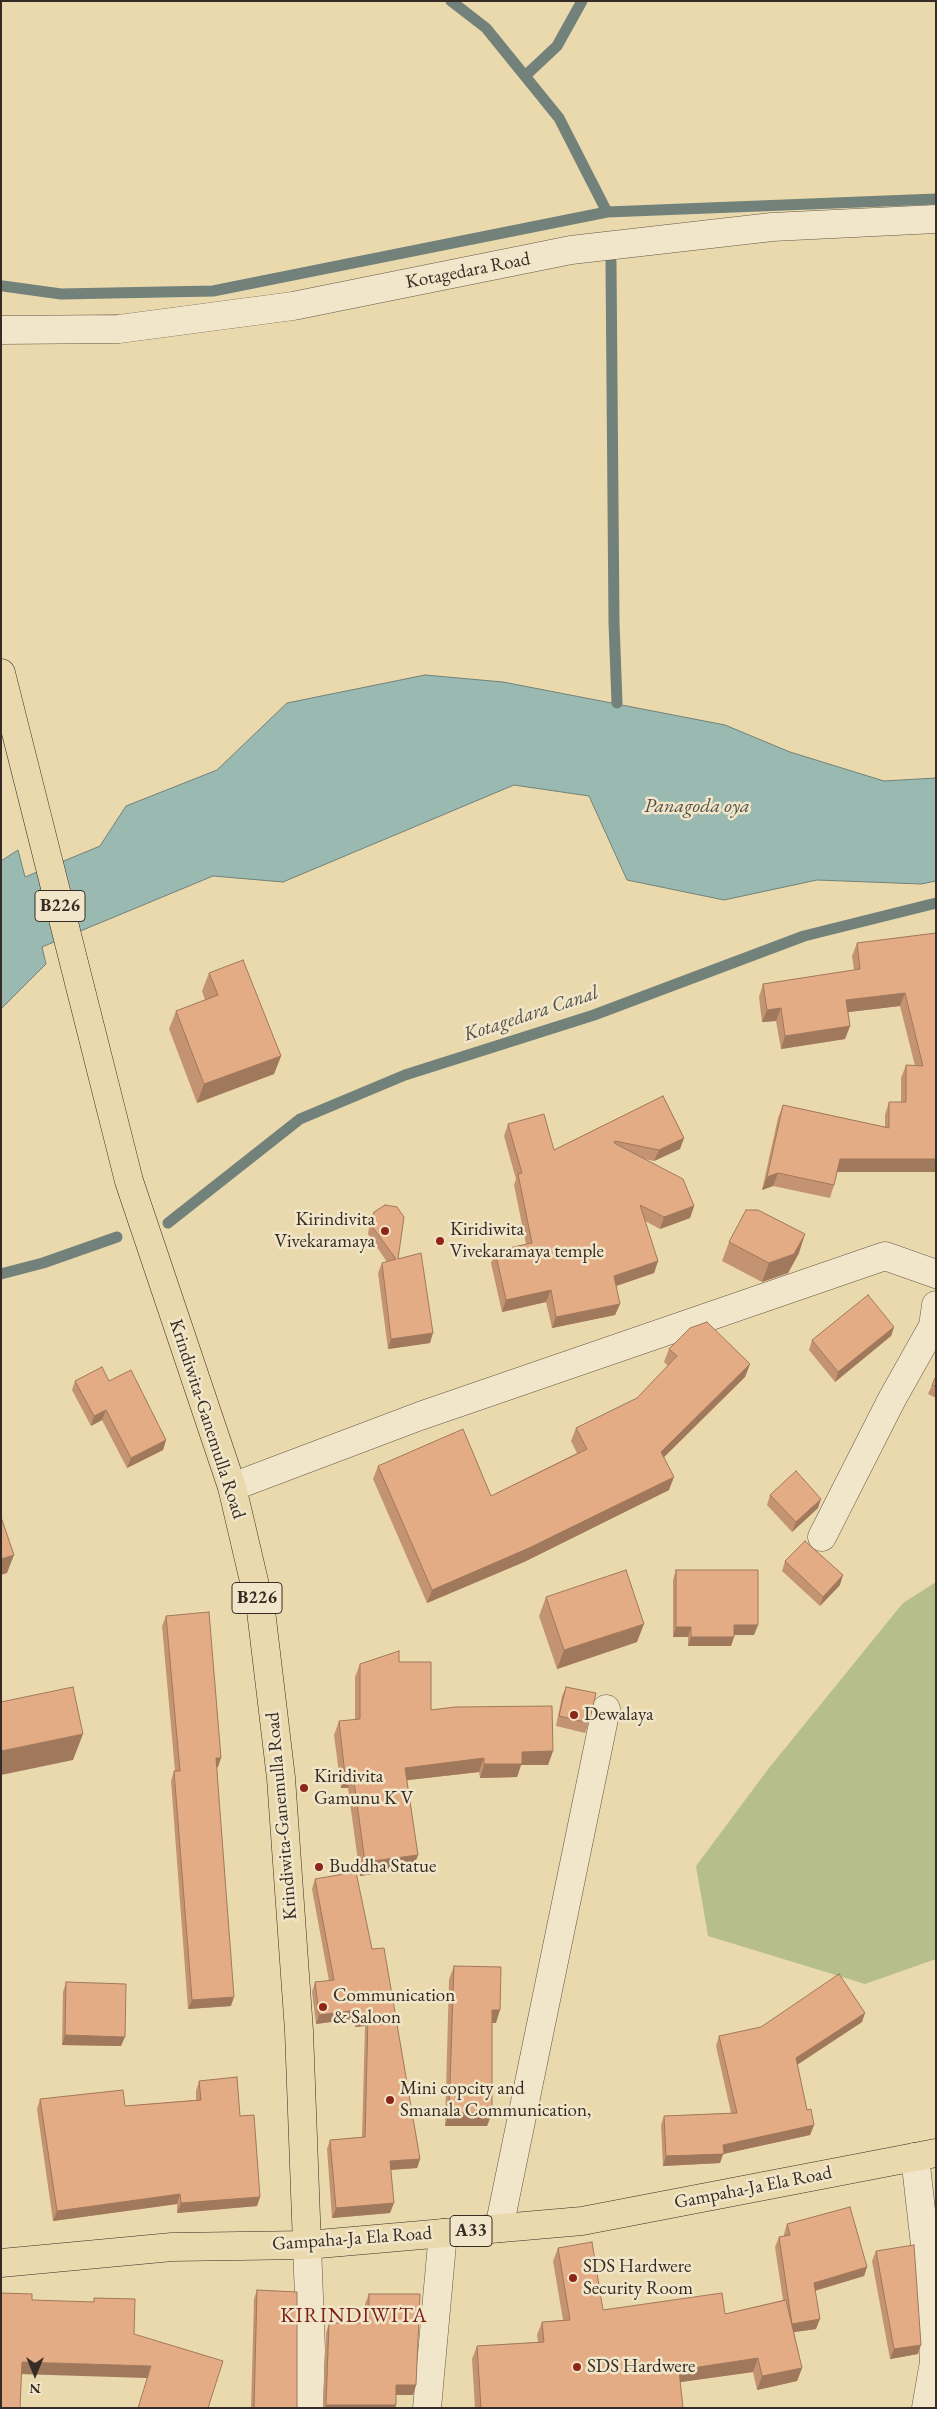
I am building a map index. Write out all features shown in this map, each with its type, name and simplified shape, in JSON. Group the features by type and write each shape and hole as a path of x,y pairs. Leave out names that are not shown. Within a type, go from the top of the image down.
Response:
{"main road":[{"name":"Krindiwita-Ganemulla Road","path":"1,673 129,1181 232,1486 261,1611 281,1778 299,2031 307,2244"},
{"name":"Gampaha-Ja Ela Road","path":"1,2263 172,2247 307,2244 582,2221 925,2155"}],"street":[{"name":"Kotagedara Road","path":"1,330 119,329 292,306 571,250 772,227 936,219"},
{"path":"232,1486 420,1416 885,1256 936,1274"},
{"path":"822,1537 892,1398 933,1326 936,1305"},
{"path":"500,2228 606,1709"},
{"path":"925,2155 934,2362 926,2408"},
{"path":"427,2408 443,2233"},
{"path":"307,2244 311,2350 309,2408"}],"green space":[{"path":"936,1582 936,1959 865,1984 708,1936 696,1866 769,1768 903,1603"}],"water":[{"name":"Panagoda oya","path":"425,675 503,682 725,725 790,752 884,781 936,778 936,881 921,884 817,880 724,900 627,880 589,796 514,785 283,882 213,876 42,947 46,964 1,1009 1,861 18,850 25,877 100,846 126,806 217,770 287,703"}],"building":[{"path":"936,933 936,1159 840,1159 834,1185 778,1173 767,1177 783,1105 889,1128 889,1102 906,1102 906,1065 923,1066 905,993 846,1000 850,1026 785,1036 781,1008 767,1010 763,984 860,969 857,943"},
{"path":"243,960 281,1056 204,1084 176,1011 218,995 209,973"},
{"path":"663,1096 684,1138 659,1150 615,1141 614,1143 683,1179 694,1206 664,1217 640,1205 658,1261 614,1276 620,1304 556,1317 551,1290 506,1300 495,1251 532,1243 518,1174 522,1173 508,1124 544,1114 554,1150"},
{"path":"385,1205 397,1207 404,1217 398,1259 421,1253 433,1333 391,1339 382,1263 396,1259 371,1225 374,1212"},
{"path":"746,1210 758,1210 805,1234 794,1254 769,1263 729,1242"},
{"path":"868,1295 894,1327 838,1372 812,1340"},
{"path":"707,1322 750,1364 661,1452 674,1477 529,1548 432,1590 378,1466 463,1429 491,1496 587,1449 576,1428 637,1398 677,1356 669,1349 690,1328"},
{"path":"102,1367 109,1381 131,1370 166,1440 131,1458 106,1410 94,1416 75,1381"},
{"path":"936,1376 936,1386 932,1385"},
{"path":"796,1471 821,1499 796,1522 770,1495"},
{"path":"1,1517 14,1555 1,1559"},
{"path":"805,1541 843,1575 823,1597 785,1561"},
{"path":"626,1570 644,1624 564,1650 546,1597"},
{"path":"676,1570 758,1570 758,1625 734,1625 734,1637 691,1637 691,1627 676,1627"},
{"path":"209,1612 221,1758 216,1758 234,1997 192,2000 174,1771 180,1771 166,1616"},
{"path":"399,1651 399,1662 431,1662 431,1710 455,1707 552,1706 553,1751 522,1752 522,1764 484,1764 484,1758 405,1768 418,1855 365,1862 353,1774 345,1775 339,1721 360,1719 360,1664"},
{"path":"73,1687 83,1734 1,1751 1,1702"},
{"name":"Dewalaya","path":"566,1687 596,1693 589,1723 559,1716"},
{"path":"356,1872 372,1949 384,1948 420,2159 390,2161 394,2203 336,2208 330,2140 365,2137 368,2016 358,2018 357,2010 319,2015 315,1982 334,1980 315,1879"},
{"path":"454,1966 501,1967 500,2010 492,2010 492,2113 449,2113"},
{"path":"839,1974 865,2013 796,2058 807,2110 811,2109 814,2125 723,2145 724,2154 666,2156 664,2116 737,2113 719,2036 761,2027"},
{"path":"66,1982 126,1984 125,2037 65,2035"},
{"path":"237,2077 240,2116 254,2115 260,2197 181,2203 180,2194 57,2211 40,2099 123,2090 125,2106 201,2100 199,2081"},
{"path":"850,2207 867,2267 814,2283 820,2319 792,2324 779,2237 790,2235 787,2224"},
{"path":"592,2242 603,2310 722,2293 725,2314 786,2300 802,2368 762,2376 758,2358 679,2370 683,2408 481,2408 477,2346 544,2342 542,2322 570,2320 558,2248"},
{"path":"914,2245 921,2345 894,2349 876,2251"},
{"path":"257,2290 297,2292 297,2408 254,2408"},
{"path":"1,2293 32,2294 32,2300 94,2302 94,2298 135,2299 134,2334 223,2361 208,2408 138,2408 151,2366 22,2362 20,2408 1,2408"},
{"path":"369,2294 420,2294 416,2385 396,2385 396,2405 326,2405 329,2323 369,2323"}],"waterway":[{"path":"451,1 486,28 559,118 607,212"},
{"path":"525,76 557,46 582,1"},
{"path":"3,286 61,294 213,291 607,212 936,199"},
{"path":"611,262 614,623 617,703"},
{"name":"Kotagedara Canal","path":"168,1223 300,1119 405,1075 594,1015 804,936 936,903"},
{"name":"Kotagedara Canal","path":"1,1274 43,1263 117,1237"}],"place":[{"name":"Kirindivita Vivekaramaya","path":"385,1231"},
{"name":"Kiridiwita Vivekaramaya temple","path":"440,1241"},
{"name":"Dewalaya","path":"574,1715"},
{"name":"Kiridivita Gamunu K V","path":"304,1788"},
{"name":"Buddha Statue","path":"319,1867"},
{"name":"Communication & Saloon","path":"323,2007"},
{"name":"Mini copcity and Smanala Communication,","path":"390,2100"},
{"name":"SDS Hardwere Security Room","path":"573,2278"},
{"name":"SDS Hardwere","path":"577,2367"}],"district":[{"name":"KIRINDIWITA","path":"354,2316"}]}
